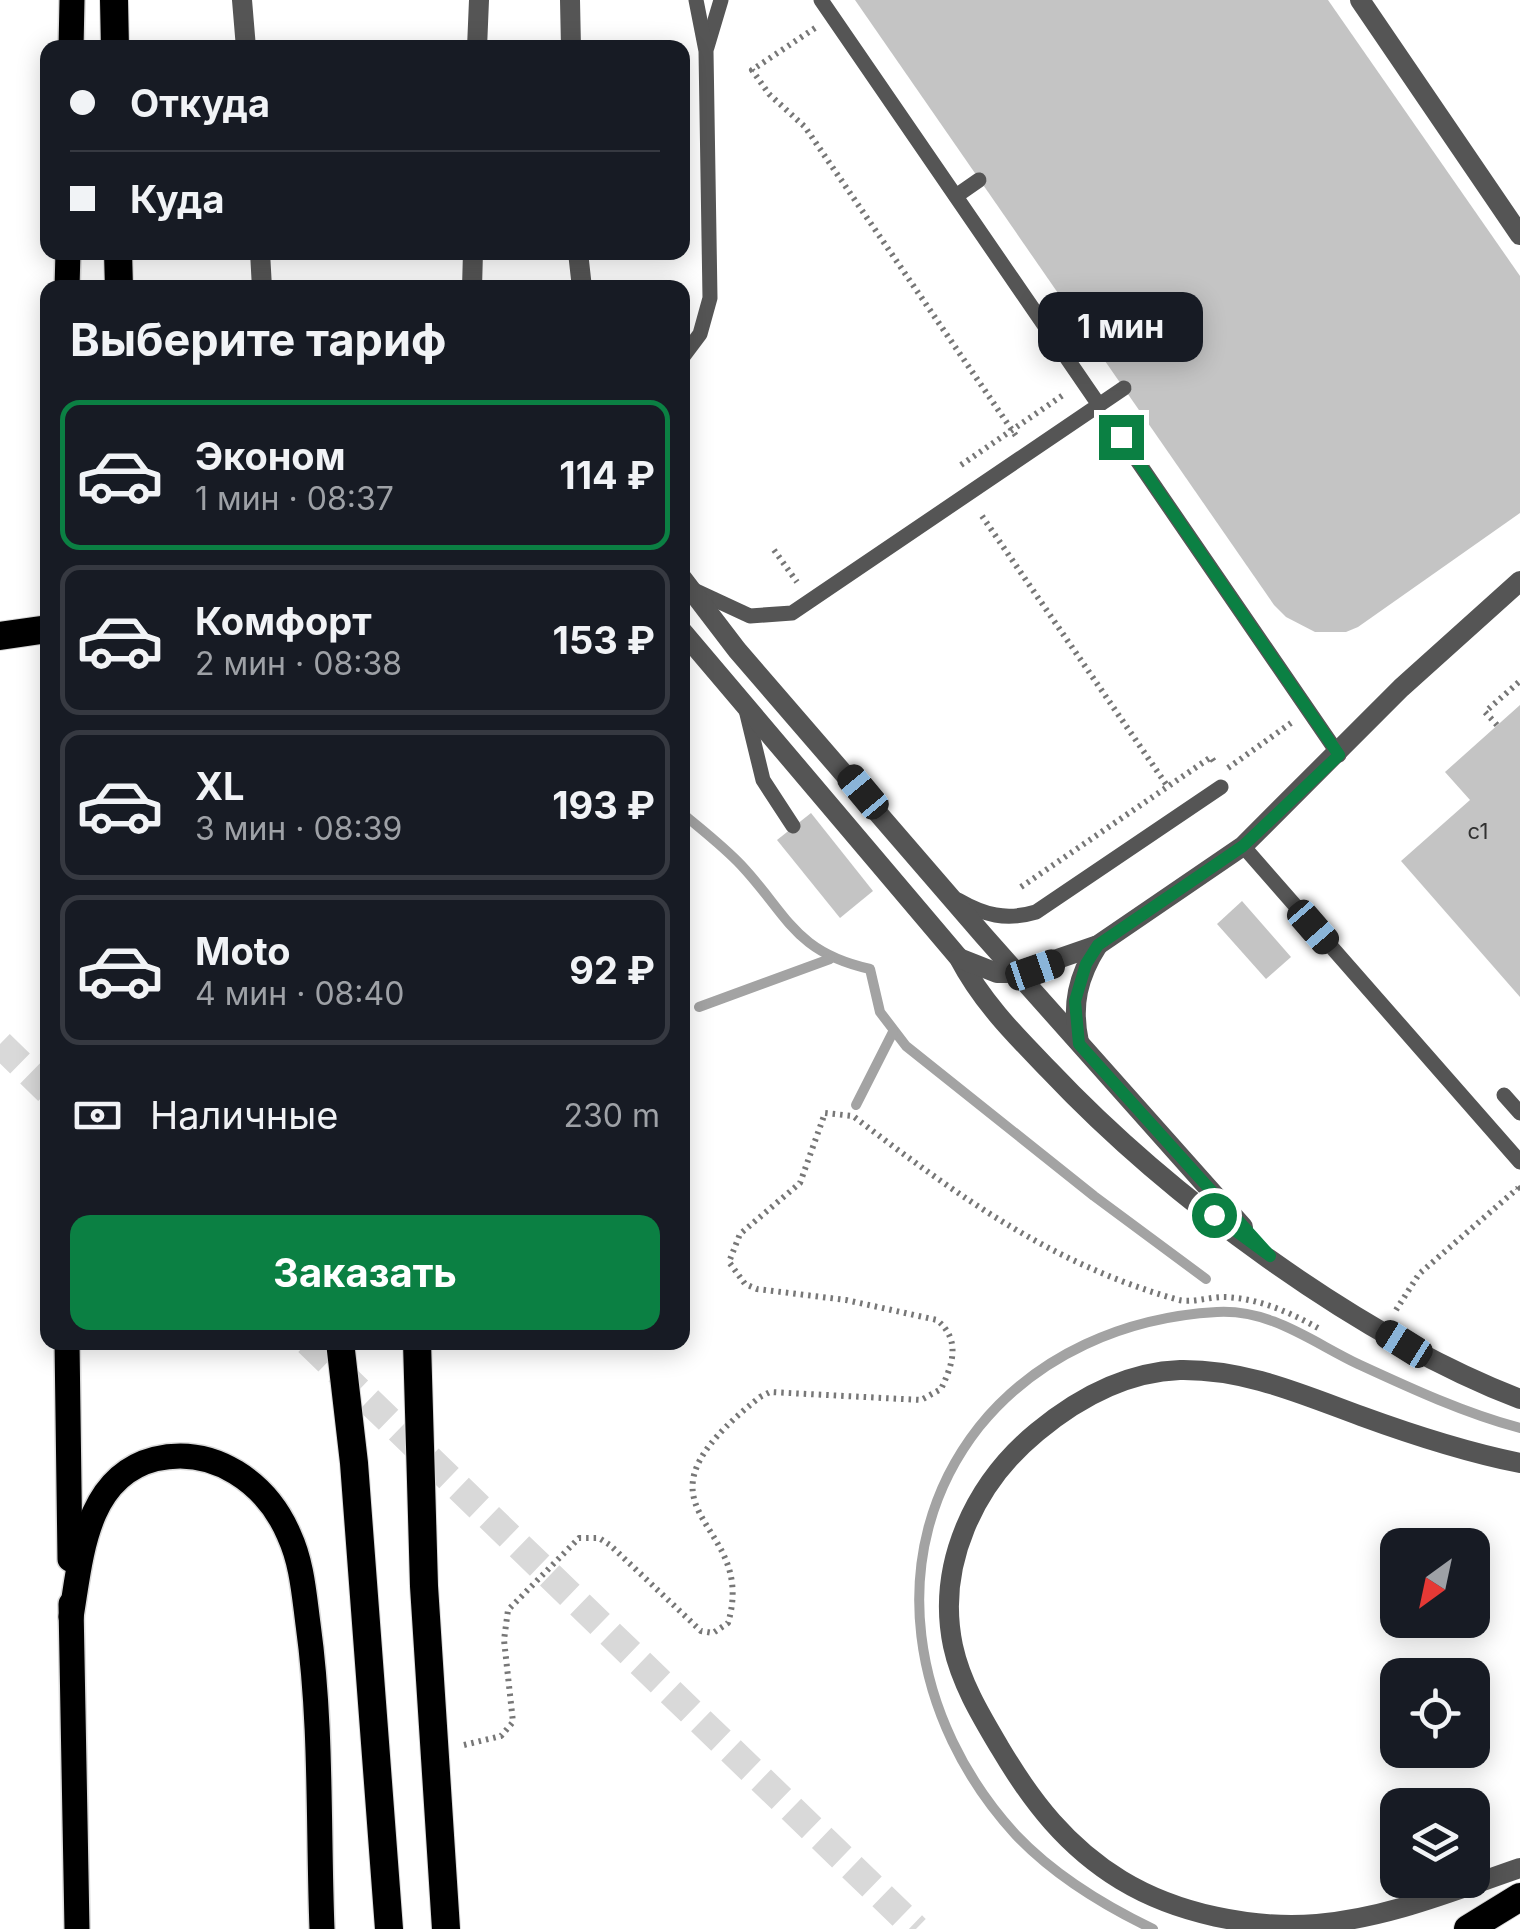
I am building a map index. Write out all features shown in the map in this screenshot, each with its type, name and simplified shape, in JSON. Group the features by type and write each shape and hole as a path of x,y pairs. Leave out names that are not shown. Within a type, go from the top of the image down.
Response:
{"highway":[{"path":"114,0 115,40"},
{"path":"0,636 40,630"},
{"path":"341,1350 354,1462 390,1929"},
{"path":"417,1350 424,1586 446,1929"},
{"path":"1468,1929 1520,1897"}],"main road":[{"path":"71,40 72,0"},
{"path":"67,1350 77,1929"},
{"path":"71,1616 94,1510 121,1477 136,1468 155,1459 183,1456 213,1460 240,1474 271,1500 290,1536 302,1576 317,1687 322,1929"}],"street":[{"path":"242,0 245,40"},
{"path":"478,0 478,40"},
{"path":"570,0 571,40"},
{"path":"1360,0 1520,235"},
{"path":"959,958 998,972 1017,973 1098,945 1243,846 1339,755 1401,688 1520,581"},
{"path":"690,587 737,650 950,896 1270,1256"},
{"path":"690,640 959,958 993,1012 1070,1093 1186,1195 1270,1256 1438,1363 1520,1398"},
{"path":"1079,1044 1075,1001 1086,964 1098,945"},
{"path":"1520,1463 1414,1435 1261,1378 1177,1370 1133,1378 1093,1392 1057,1416 995,1474 976,1502 962,1535 952,1571 950,1610 953,1645 964,1680 1022,1785 1049,1822 1083,1853 1123,1881 1166,1901 1215,1916 1267,1924 1316,1924 1390,1914 1520,1868"}],"lane":[{"path":"690,347 700,334 710,298 706,51 696,0"},
{"path":"706,51 721,0"},
{"path":"822,0 1099,405"},
{"path":"956,196 979,180"},
{"path":"1052,336 1076,320"},
{"path":"690,584 750,616 792,613 1124,388"},
{"path":"1121,437 1339,755"},
{"path":"744,701 763,780 793,826"},
{"path":"950,896 990,915 1008,918 1036,912 1221,787"},
{"path":"1243,846 1520,1162"},
{"path":"1504,1096 1520,1113"}],"path":[{"path":"832,16 752,70 769,94 805,127 1028,454"},
{"path":"982,516 1168,787"},
{"path":"1497,726 1485,712 1520,681"},
{"path":"462,1745 500,1736 513,1722 515,1710 504,1640 508,1610 578,1538 599,1538 610,1545 692,1625 713,1633 722,1630 734,1604 734,1586 694,1500 692,1472 708,1445 760,1396 770,1392 921,1400 941,1389 954,1350 947,1328 937,1320 846,1300 758,1289 745,1284 728,1262 740,1234 800,1183 825,1113 852,1116 1001,1224 1094,1270 1184,1302 1236,1297 1261,1303 1331,1334"},
{"path":"1372,1323 1392,1315 1419,1274 1518,1188 1508,1176"}],"building":[{"path":"855,0 1328,0 1520,276 1520,513 1358,627 1346,632 1315,632 1286,617"},
{"path":"1520,705 1520,997 1401,861 1470,800 1445,772"},
{"path":"811,813 873,891 840,918 777,840"},
{"path":"1242,901 1291,957 1266,979 1217,924"}],"waterway":[{"path":"690,820 741,865 808,942 824,953 870,969 880,1012 906,1046 1094,1196 1206,1279"},
{"path":"699,1007 830,959"},
{"path":"856,1105 893,1032"},
{"path":"1153,1929 1080,1888 1016,1835 980,1790 952,1741 932,1689 921,1636 920,1582 928,1528 948,1476 979,1427 1028,1379 1085,1344 1149,1322 1183,1315 1237,1312 1273,1321 1417,1391 1520,1428"}],"tunnel":[{"path":"0,1044 40,1083"},
{"path":"316,1350 916,1929"}],"route":[{"path":"1121,437 1339,755 1243,846 1098,945 1079,982 1074,1021 1079,1044 1270,1256 1214,1215"}]}
